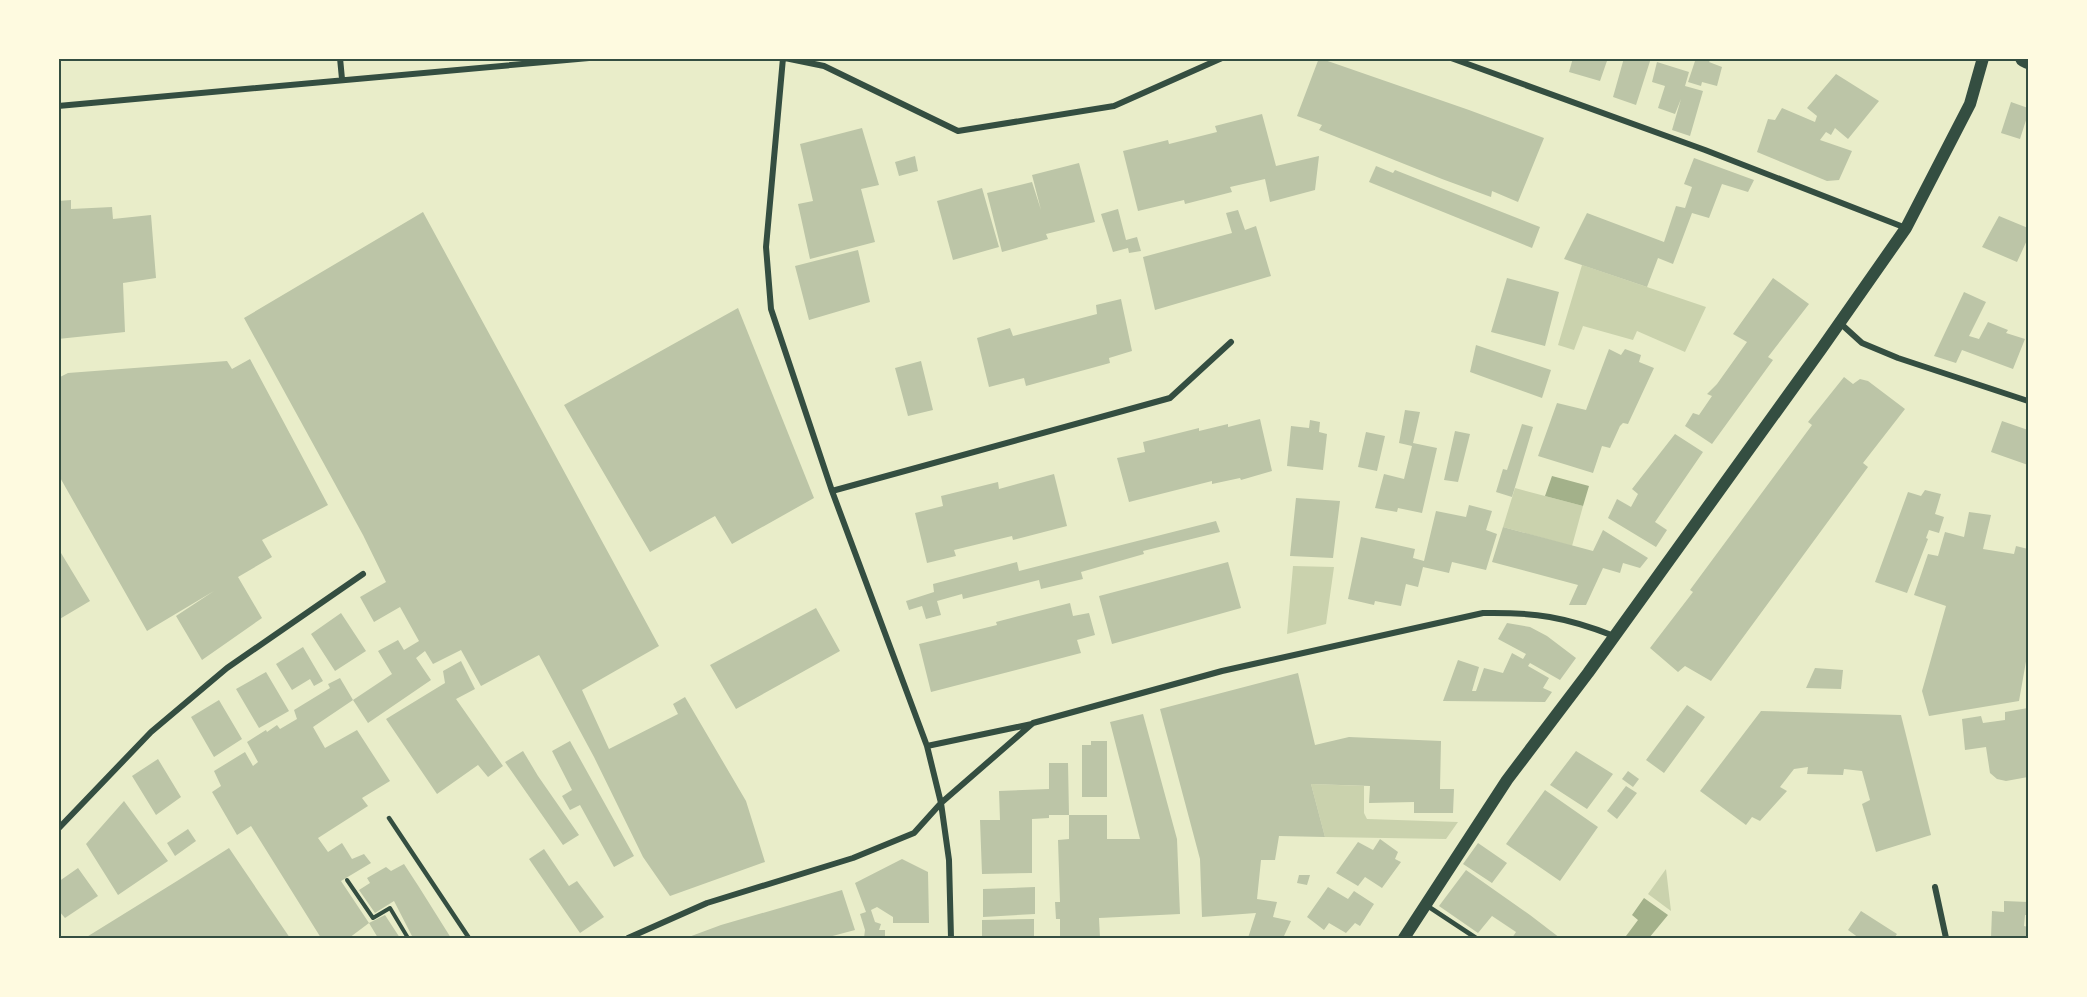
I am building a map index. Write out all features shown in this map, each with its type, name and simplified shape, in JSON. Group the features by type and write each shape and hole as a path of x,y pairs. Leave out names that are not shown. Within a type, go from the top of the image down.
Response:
{"main road":[{"path":"1404,939 1512,774 1840,323 1906,228 1970,104 1983,58"}],"street":[{"path":"340,58 342,79"},
{"path":"58,105 589,58"},
{"path":"951,939 949,860 940,803 927,746 832,491 771,309 766,247 784,58 824,66 958,131 1114,106 1221,58"},
{"path":"1451,58 1705,150 1906,228"},
{"path":"1840,323 1862,343 1898,358 2028,401"},
{"path":"832,491 1170,398 1231,342"},
{"path":"58,829 150,732 227,668 363,574"},
{"path":"927,746 1033,723 1222,671 1482,613 1522,612 1561,618 1614,636"},
{"path":"628,939 707,903 853,858 914,833 940,803 1033,723"},
{"path":"1935,887 1946,939"}],"lane":[{"path":"389,818 469,939"},
{"path":"1425,904 1476,939"}],"path":[{"path":"347,880 372,918 390,908 408,939"}],"shaded area":[{"path":"1582,265 1706,307 1685,352 1637,331 1633,340 1583,326 1574,350 1558,345"},
{"path":"1552,476 1589,486 1583,506 1545,496"},
{"path":"1515,488 1583,506 1572,546 1503,527"},
{"path":"1293,566 1334,567 1326,624 1287,634"},
{"path":"1311,784 1364,786 1364,813 1367,819 1458,822 1446,839 1325,837"},
{"path":"1666,869 1671,911 1648,894"},
{"path":"1644,898 1668,915 1649,938 1630,938 1626,936 1638,920 1632,915"}],"building":[{"path":"1319,58 1544,138 1518,202 1492,191 1491,197 1442,179 1319,130 1322,125 1297,116"},
{"path":"1573,58 1608,58 1600,81 1569,72"},
{"path":"1624,58 1651,58 1636,105 1613,97"},
{"path":"1696,58 1712,58 1709,62 1722,67 1717,86 1702,82 1701,86 1688,82"},
{"path":"1657,62 1689,72 1685,86 1703,91 1690,136 1672,130 1681,99 1675,114 1658,108 1665,86 1652,82"},
{"path":"1836,74 1879,101 1848,139 1835,128 1831,135 1826,132 1820,140 1852,151 1839,180 1827,181 1757,152 1768,119 1775,120 1782,108 1815,122 1817,116 1807,108"},
{"path":"2011,102 2028,108 2020,139 2001,133"},
{"path":"1262,114 1276,166 1319,156 1315,190 1270,202 1265,179 1230,187 1232,192 1185,204 1184,200 1138,211 1123,151 1168,140 1169,144 1217,132 1215,126"},
{"path":"862,128 879,185 861,189 875,242 810,259 798,204 813,201 800,144"},
{"path":"915,156 918,171 899,176 895,162"},
{"path":"1694,158 1754,180 1748,192 1722,184 1709,218 1692,213 1673,264 1658,258 1647,287 1564,259 1587,213 1664,242 1676,206 1685,208 1692,187 1684,184"},
{"path":"1079,163 1095,222 1046,234 1048,239 1002,252 987,193 1032,182 1041,210 1032,175"},
{"path":"1376,166 1393,173 1395,170 1540,227 1532,248 1369,182"},
{"path":"982,188 999,247 953,260 937,201"},
{"path":"71,200 71,209 112,207 113,219 151,215 156,278 123,283 125,332 58,339 58,201"},
{"path":"1118,209 1126,240 1137,237 1141,251 1129,253 1128,248 1113,252 1101,214"},
{"path":"1238,210 1245,230 1256,226 1271,276 1155,310 1143,257 1232,233 1226,213"},
{"path":"423,212 659,646 582,690 609,749 678,714 673,704 685,697 746,801 765,862 670,896 643,857 594,757 539,655 481,686 461,650 433,664 425,651 416,658 431,680 368,723 353,700 392,674 378,651 398,640 404,650 419,641 400,607 374,622 360,597 386,582 363,535 244,318"},
{"path":"1999,216 2028,228 2028,238 2017,262 1982,247"},
{"path":"858,250 870,302 809,320 795,266"},
{"path":"1507,278 1559,292 1545,346 1491,332"},
{"path":"1773,278 1809,304 1768,357 1773,360 1712,444 1685,426 1693,413 1699,415 1712,396 1707,394 1717,384 1747,342 1733,334"},
{"path":"1964,292 1986,302 1969,336 1979,339 1988,322 2008,330 2006,333 2025,339 2013,369 1962,350 1956,363 1934,356"},
{"path":"1121,299 1132,351 1109,358 1110,363 1026,386 1024,378 989,387 977,338 1010,328 1013,336 1097,314 1096,305"},
{"path":"738,308 814,498 732,544 715,516 650,552 564,405"},
{"path":"1476,345 1551,370 1542,398 1470,372"},
{"path":"1609,349 1621,355 1625,349 1641,355 1639,362 1654,368 1628,424 1623,423 1620,426 1610,448 1602,446 1593,473 1538,456 1557,403 1586,410"},
{"path":"250,359 328,505 262,540 272,557 238,577 262,618 202,660 176,616 214,591 147,631 58,474 58,378 68,373 227,361 232,369"},
{"path":"921,361 933,410 908,416 895,368"},
{"path":"1844,377 1853,384 1860,379 1868,381 1905,409 1863,463 1868,467 1711,681 1685,666 1678,672 1650,648 1693,592 1690,590 1812,425 1808,422"},
{"path":"1405,410 1420,412 1413,443 1437,448 1422,513 1398,508 1397,512 1375,508 1384,474 1404,479 1412,446 1399,443"},
{"path":"1260,419 1272,471 1241,480 1240,478 1212,484 1212,481 1129,502 1117,458 1145,452 1143,442 1199,428 1199,431 1228,424 1228,427"},
{"path":"1310,420 1320,422 1319,432 1327,434 1323,470 1287,466 1291,426 1309,428"},
{"path":"2002,421 2028,430 2028,465 1991,452"},
{"path":"1522,424 1533,427 1512,497 1496,492 1503,469 1507,470"},
{"path":"1455,431 1470,434 1458,482 1444,480"},
{"path":"1366,432 1385,436 1377,471 1358,467"},
{"path":"1675,434 1703,452 1655,522 1667,530 1656,547 1608,518 1617,499 1631,507 1638,494 1632,489"},
{"path":"1054,474 1067,526 1013,540 1012,536 954,550 956,556 927,563 915,513 943,506 941,496 998,482 999,489"},
{"path":"1925,490 1941,494 1935,514 1944,517 1939,533 1929,530 1926,538 1928,539 1907,593 1875,582 1908,492 1921,496"},
{"path":"1296,498 1340,501 1333,558 1290,556"},
{"path":"1469,505 1492,511 1486,530 1497,534 1486,570 1452,562 1449,573 1423,567 1418,587 1406,584 1401,606 1375,601 1374,605 1348,599 1361,537 1415,549 1413,558 1424,561 1436,511 1466,517"},
{"path":"1969,512 1991,515 1983,549 2014,554 2016,546 2028,549 2028,650 2019,701 1929,716 1922,691 1946,606 1914,595 1928,554 1938,556 1945,532 1964,537"},
{"path":"1216,521 1220,532 1143,551 1144,554 1081,572 1083,579 1041,589 1039,580 963,599 962,594 937,601 941,615 926,619 922,606 909,610 906,601 934,592 933,584 1017,562 1019,571"},
{"path":"1503,527 1593,551 1603,530 1648,558 1640,568 1623,563 1620,573 1603,568 1586,605 1569,605 1578,585 1492,562"},
{"path":"58,548 90,601 58,620"},
{"path":"1228,562 1241,608 1112,644 1099,596"},
{"path":"1070,603 1073,616 1089,613 1095,635 1077,640 1081,653 931,692 919,644 997,625 996,622"},
{"path":"816,608 840,651 736,709 710,665"},
{"path":"341,613 366,651 335,671 311,634"},
{"path":"1507,623 1530,627 1547,636 1576,658 1560,680 1530,663 1528,666 1549,678 1543,688 1552,692 1545,702 1443,701 1458,660 1479,667 1472,691 1476,691 1484,668 1503,673 1512,653 1523,659 1526,654 1498,639"},
{"path":"303,647 323,681 314,686 310,679 292,690 276,664"},
{"path":"461,661 475,689 456,699 503,766 488,777 478,765 437,794 386,719 445,683 443,671"},
{"path":"1815,668 1843,670 1841,689 1806,688"},
{"path":"266,672 289,711 259,728 236,689"},
{"path":"1298,673 1315,745 1349,737 1441,741 1440,789 1454,789 1453,813 1414,813 1414,802 1369,803 1370,786 1311,784 1325,837 1279,836 1275,860 1261,860 1257,899 1277,902 1273,917 1291,921 1284,936 1289,938 1248,938 1256,913 1202,917 1200,859 1160,709"},
{"path":"340,678 353,700 313,727 325,748 357,730 390,781 362,798 368,806 318,838 328,852 342,843 352,859 364,854 371,863 341,881 369,923 349,938 321,938 251,826 237,835 212,792 221,786 214,771 245,752 253,766 258,762 247,742 266,730 267,732 277,725 280,729 297,719 294,710 330,688 328,684"},
{"path":"219,700 242,739 214,757 191,717"},
{"path":"1687,705 1705,717 1664,773 1646,760"},
{"path":"2028,708 2028,777 2006,781 1997,779 1990,773 1986,747 1965,750 1962,719 1981,716 1983,723 2005,720 2005,712"},
{"path":"1761,711 1901,715 1931,835 1876,852 1862,804 1870,800 1862,771 1844,769 1843,775 1807,774 1808,767 1794,769 1780,787 1787,791 1760,821 1752,817 1746,825 1700,791"},
{"path":"1143,714 1177,839 1180,914 1099,918 1100,938 1060,938 1060,919 1056,919 1055,902 1060,902 1058,840 1069,839 1069,815 1107,815 1107,839 1140,839 1110,722"},
{"path":"570,741 634,856 614,867 580,805 570,810 562,796 572,790 552,751"},
{"path":"1091,741 1107,741 1107,797 1082,797 1082,745 1091,745"},
{"path":"523,751 579,835 563,845 505,762"},
{"path":"1576,751 1613,774 1587,809 1550,785"},
{"path":"158,759 181,797 156,815 132,776"},
{"path":"1049,763 1068,763 1069,815 1049,815 1049,818 1032,819 1032,873 982,874 980,820 1000,820 999,791 1049,789"},
{"path":"1628,771 1639,779 1633,787 1622,779"},
{"path":"1626,786 1637,793 1617,819 1607,811"},
{"path":"1545,790 1598,827 1560,881 1506,844"},
{"path":"124,801 168,861 118,895 86,844"},
{"path":"188,829 196,841 175,856 167,843"},
{"path":"1380,839 1398,852 1395,859 1401,862 1382,888 1365,877 1358,886 1336,873 1358,842 1373,850"},
{"path":"1478,843 1507,863 1492,883 1463,864"},
{"path":"229,848 290,938 85,938 177,881"},
{"path":"544,849 569,886 577,881 604,917 580,933 529,859"},
{"path":"902,859 928,872 929,923 893,923 893,917 877,907 871,910 875,922 881,924 879,930 885,930 885,938 864,938 865,930 860,914 866,912 855,883"},
{"path":"404,864 451,938 413,938 394,901 375,913 359,890 370,883 367,878 386,867 391,871"},
{"path":"78,868 98,896 65,918 58,910 58,882"},
{"path":"1466,870 1560,938 1512,938 1516,932 1492,916 1478,933 1439,906"},
{"path":"1299,875 1310,875 1307,885 1297,883"},
{"path":"1035,887 1035,914 983,917 983,889"},
{"path":"1328,887 1348,899 1354,891 1374,904 1360,926 1355,923 1346,933 1329,923 1324,930 1307,917"},
{"path":"842,890 855,930 825,938 686,938 721,925"},
{"path":"2004,901 2028,902 2028,915 2025,915 2024,926 2028,927 2028,938 1991,938 1992,911 2004,912"},
{"path":"1861,911 1897,934 1894,938 1859,938 1848,930"},
{"path":"385,915 400,938 378,938 369,923"},
{"path":"1034,919 1034,938 982,938 982,920"}]}
